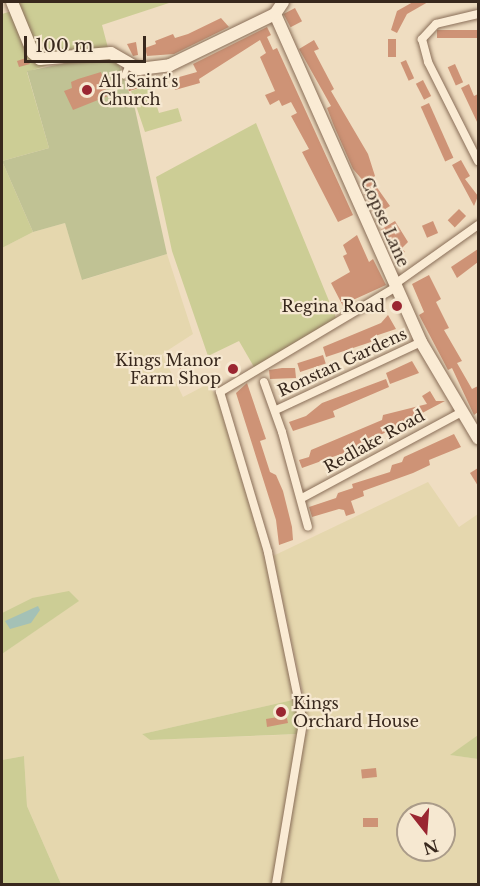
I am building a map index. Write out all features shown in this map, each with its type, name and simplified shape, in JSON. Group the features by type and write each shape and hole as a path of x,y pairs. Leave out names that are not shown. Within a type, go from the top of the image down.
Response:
{"street":[{"path":"12,2 33,53 40,59 104,52 117,54 126,70 170,65 275,14 283,2"},
{"name":"Copse Lane","path":"275,14 421,342 478,438"},
{"path":"478,15 436,24 422,39 428,62 478,161"},
{"path":"276,885 303,723 268,552 220,392 395,286 478,225"},
{"name":"Ronstan Gardens","path":"276,410 421,342"},
{"path":"264,382 276,410 302,498 308,527"},
{"name":"Redlake Road","path":"302,498 462,412"}],"shaded area":[{"path":"65,223 83,280 167,254 193,334 162,354 183,397 206,385 216,394 264,552 297,699 142,734 150,740 307,734 303,693 273,556 428,482 459,527 478,514 478,735 451,755 478,759 478,884 61,884 27,806 24,756 2,760 2,654 78,601 32,598 2,613 2,248 33,232"},
{"path":"38,606 40,610 31,623 10,629 5,621"}],"green space":[{"path":"15,2 172,2 102,25 108,48 41,56"},
{"path":"12,11 30,55 51,64 27,72 49,148 2,161 2,14"},
{"path":"106,55 117,59 135,109 167,254 82,280 65,223 33,232 2,161 49,148 27,71"},
{"path":"150,85 159,113 178,108 182,121 145,132 131,91"},
{"path":"256,123 336,318 254,367 239,341 208,356 172,251 156,177"},
{"path":"2,161 33,232 2,248"},
{"path":"69,591 79,601 2,654 2,613 32,598"},
{"path":"297,699 299,734 150,740 142,734"},
{"path":"478,735 478,759 450,755"},
{"path":"24,756 27,806 61,884 2,884 2,760"}],"building":[{"path":"413,2 428,2 407,14 397,33 391,30 397,11"},
{"path":"295,8 302,21 291,27 284,14"},
{"path":"221,18 229,27 174,54 147,56 145,48 156,44 155,41 173,34 175,38 188,34"},
{"path":"267,27 271,35 267,37 273,50 277,48 353,215 338,222 302,152 309,149 291,116 297,113 291,102 282,106 279,100 270,105 265,95 275,91 260,57 266,53 260,40 199,79 200,83 175,90 172,79 197,72 193,64"},
{"path":"437,30 478,30 478,38 437,38"},
{"path":"388,39 396,39 396,57 388,57"},
{"path":"314,40 319,49 314,51 334,89 331,91 368,154 375,176 371,179 390,206 374,216 361,187 366,184 353,169 334,126 327,108 331,106 299,49"},
{"path":"136,42 138,55 133,56 127,44"},
{"path":"26,58 30,64 19,67 17,61"},
{"path":"406,60 414,78 409,81 401,62"},
{"path":"455,64 463,82 456,86 448,67"},
{"name":"All Saint's Church","path":"101,72 108,96 73,110 64,91 72,88 71,82"},
{"path":"147,76 150,85 129,91 126,83"},
{"path":"423,80 431,96 424,100 416,84"},
{"path":"469,84 474,96 478,94 478,124 461,88"},
{"path":"429,103 453,158 445,161 421,107"},
{"path":"461,160 470,176 465,179 478,196 474,206 452,165"},
{"path":"459,209 466,216 455,227 448,220"},
{"path":"395,221 408,242 402,248 405,252 393,258 380,230"},
{"path":"433,221 438,233 427,238 422,226"},
{"path":"357,235 369,262 373,259 386,285 353,300 355,304 345,310 331,283 350,272 343,256 347,254 343,245"},
{"path":"478,249 478,262 457,278 451,267"},
{"path":"429,275 441,299 436,302 449,328 444,330 462,361 457,363 472,389 478,386 478,412 474,415 452,368 448,370 419,315 424,312 412,284"},
{"path":"388,315 396,329 375,336 377,340 326,357 323,347 381,323"},
{"path":"185,355 190,360 180,369 175,363"},
{"path":"323,355 326,364 300,372 297,363"},
{"path":"412,361 419,373 390,384 386,373"},
{"path":"295,368 296,378 270,379 269,370"},
{"path":"386,379 389,387 333,411 335,417 293,431 289,422 306,416 322,403"},
{"path":"247,383 266,439 260,441 270,472 276,475 283,491 292,527 293,540 279,545 276,520 236,393"},
{"path":"430,391 436,401 445,401 352,450 302,468 299,460 309,457 311,450 382,420 383,415 427,404 422,396"},
{"path":"454,434 461,447 429,460 430,465 413,473 363,491 364,496 351,501 355,513 346,516 344,510 339,509 312,517 309,507 336,498 338,493 353,488 352,484 390,472 392,465 402,462 404,457"},
{"path":"478,468 478,486 470,473"},
{"name":"Kings Orchard House","path":"284,705 288,723 267,727 266,719 278,717 276,707"},
{"path":"376,768 377,777 362,779 361,770"},
{"path":"363,818 378,818 378,827 363,827"}],"place":[{"name":"All Saint's Church","path":"87,90"},
{"name":"Regina Road","path":"397,306"},
{"name":"Kings Manor Farm Shop","path":"233,369"},
{"name":"Kings Orchard House","path":"281,712"}]}
